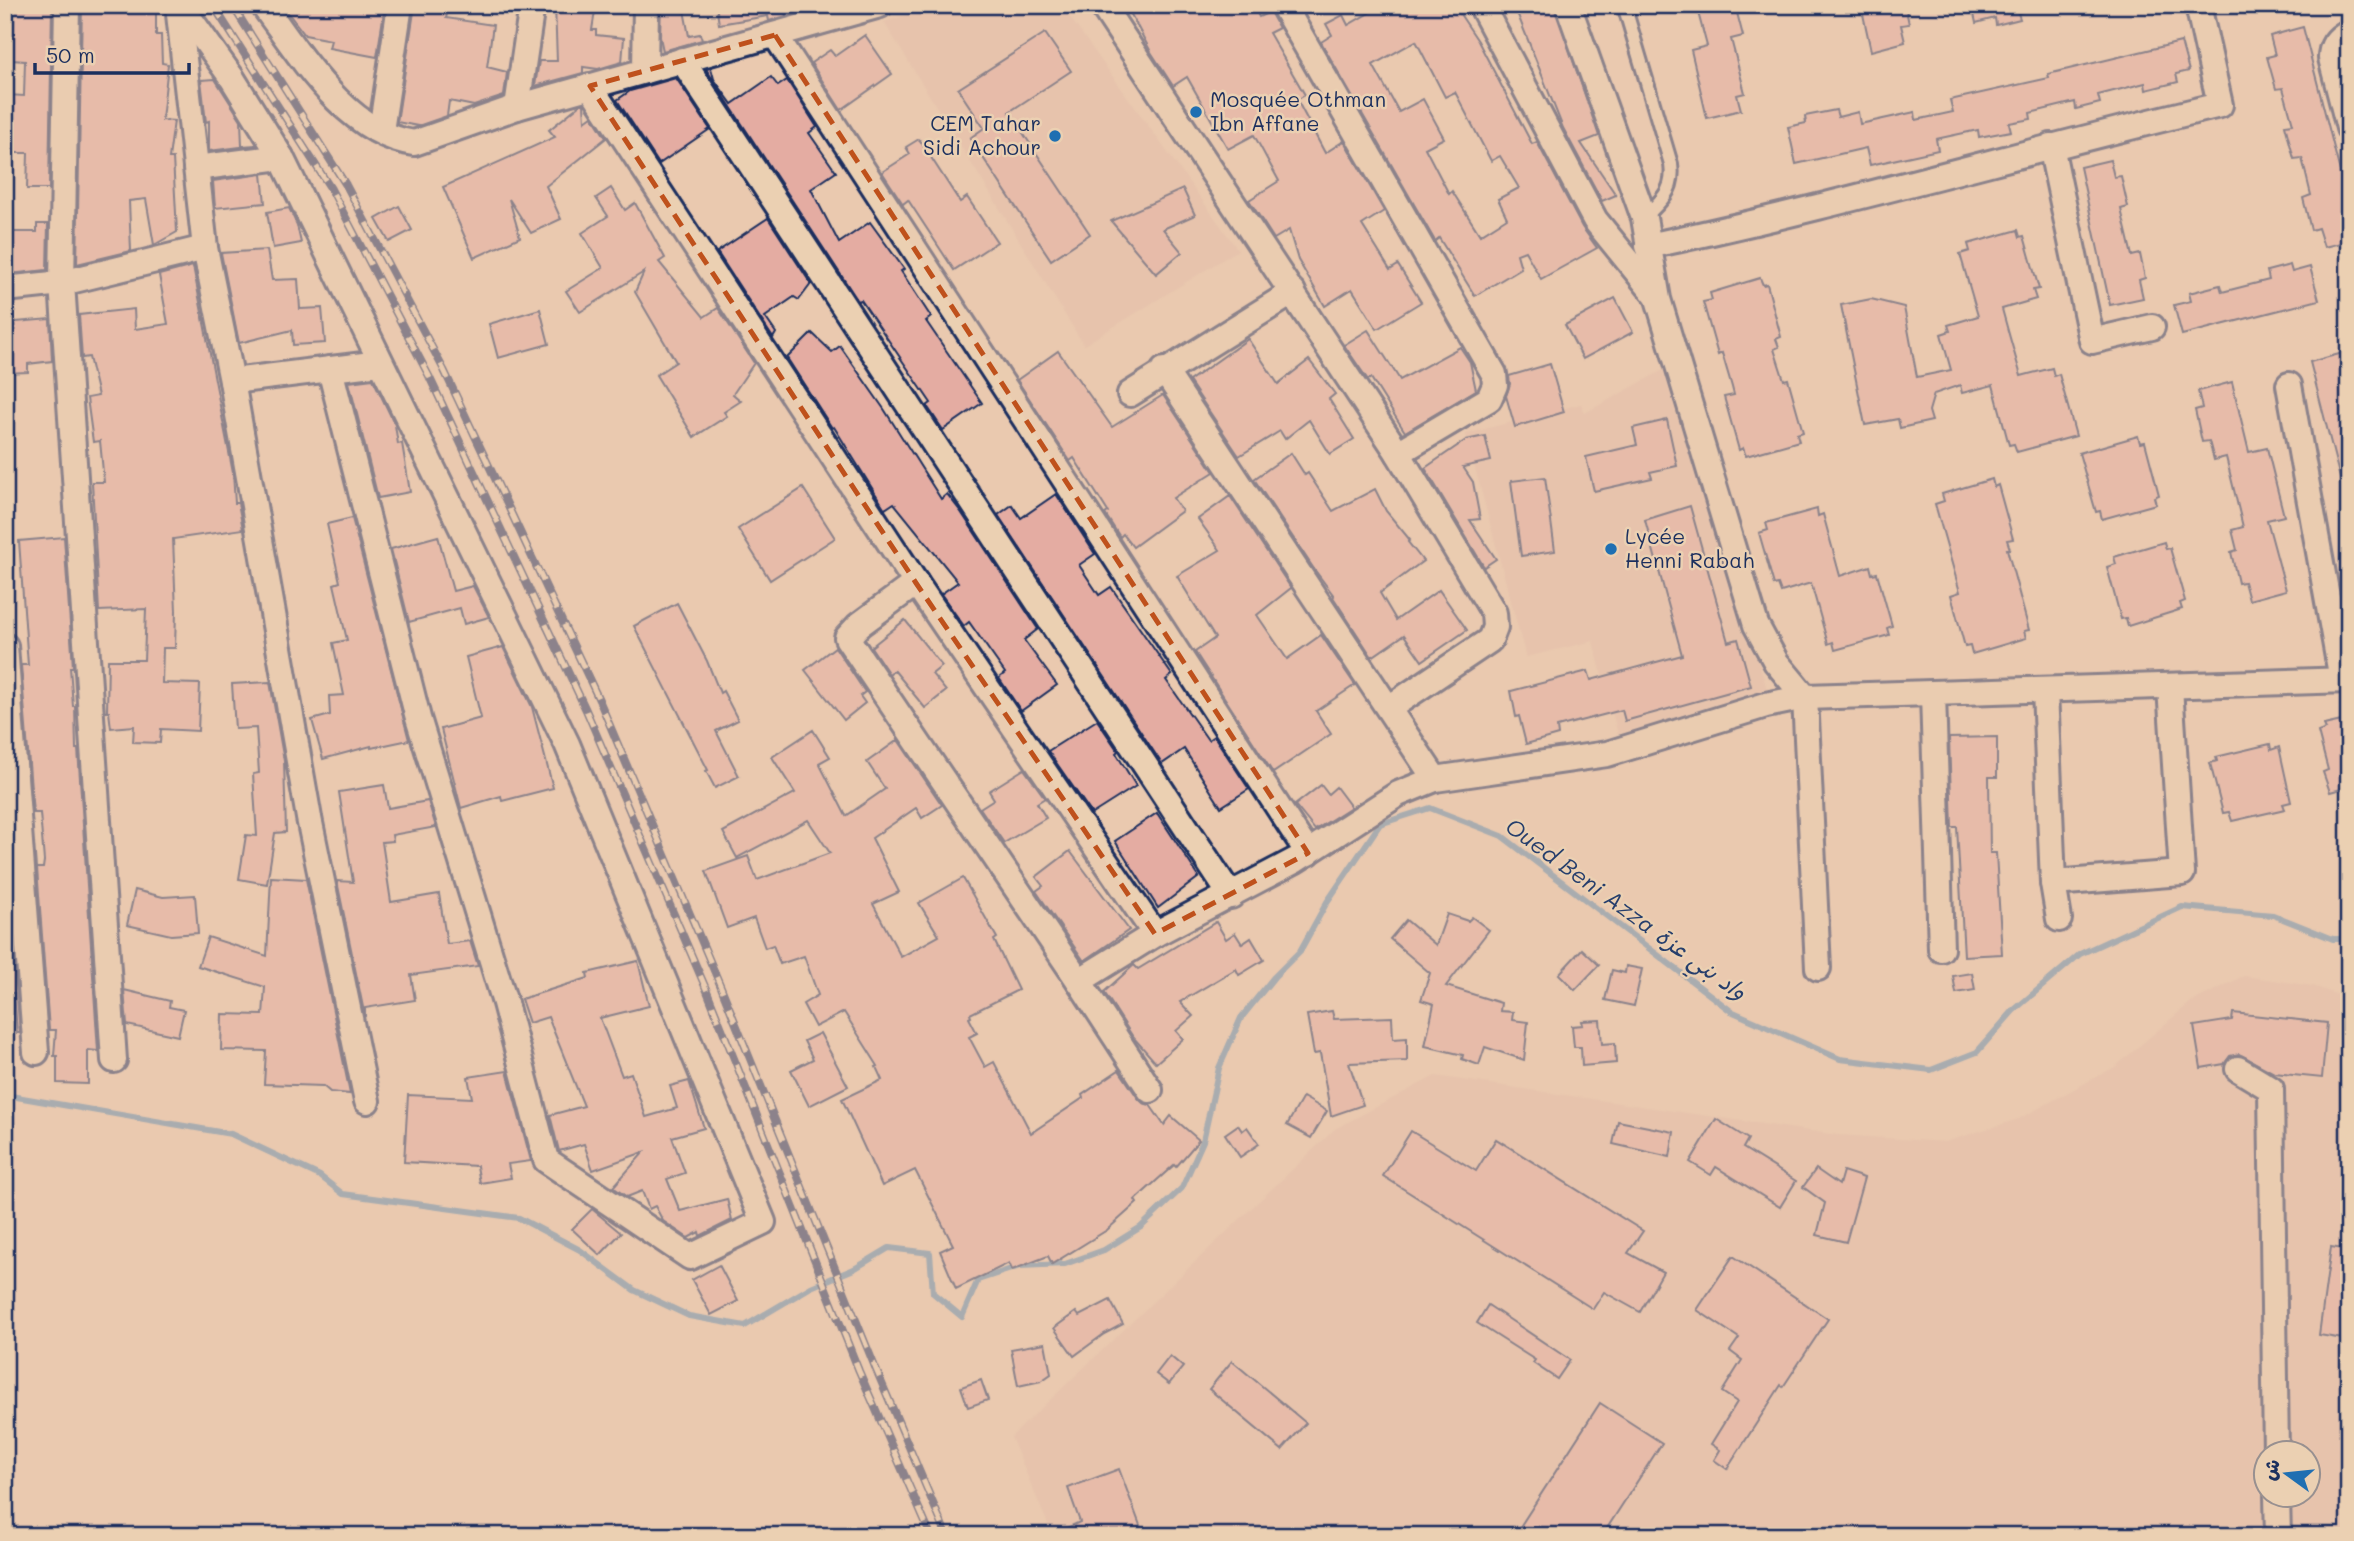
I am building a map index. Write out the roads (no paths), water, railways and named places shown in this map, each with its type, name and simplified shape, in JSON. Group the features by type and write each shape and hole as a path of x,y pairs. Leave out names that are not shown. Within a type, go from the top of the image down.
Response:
{"street":[{"path":"67,5 62,283 114,1060"},
{"path":"179,5 232,78 281,157 567,744 764,1222 690,1257 546,1160 505,1003 418,718 330,369"},
{"path":"179,5 205,248 232,382 309,818 367,1101"},
{"path":"262,5 326,89 352,114 399,141 414,143 517,107 880,5"},
{"path":"381,131 400,5"},
{"path":"517,107 533,5"},
{"path":"645,71 646,5"},
{"path":"1102,5 1398,453 1494,613 1495,627 1490,640 1389,708"},
{"path":"1283,5 1494,374 1495,385 1489,399 1398,453"},
{"path":"1481,5 1595,220 1658,299"},
{"path":"1568,5 1644,218 1658,299 1756,625 1776,662 1805,697 1818,968"},
{"path":"1648,246 1760,222 2220,105 2198,5"},
{"path":"2349,32 2336,40 2331,50 2349,128"},
{"path":"775,35 1308,853"},
{"path":"682,60 1230,896"},
{"path":"590,86 916,583 1155,934"},
{"path":"2051,146 2092,341 2152,327"},
{"path":"196,168 281,157"},
{"path":"5,289 62,283 205,248"},
{"path":"1130,394 1164,370 1293,292"},
{"path":"232,382 380,363"},
{"path":"1164,370 1435,779"},
{"path":"1079,981 1155,934 1308,853 1398,794 1435,779 1607,754 1766,705 1805,697 2345,680 2289,386"},
{"path":"916,583 859,625 848,638 1150,1090"},
{"path":"5,646 36,1052"},
{"path":"2053,883 2182,873 2170,687"},
{"path":"2045,690 2053,883 2059,919"},
{"path":"1933,694 1941,949"},
{"path":"2238,1069 2271,1089 2276,1440"},
{"path":"2277,1510 2278,1536"}],"lane":[{"path":"1623,5 1673,178 1669,190 1644,218"}],"waterway":[{"name":"Oued Beni Azza واد بني عزة","path":"5,1095 231,1134 320,1176 343,1194 519,1218 580,1250 634,1290 689,1316 745,1326 811,1287 854,1269 889,1248 930,1253 933,1293 962,1317 978,1280 1020,1266 1065,1264 1104,1250 1141,1227 1182,1188 1203,1141 1219,1068 1241,1018 1274,977 1300,951 1327,902 1380,824 1430,808 1502,836 1731,1011 1840,1059 1931,1070 1977,1052 2013,1011 2080,954 2182,907 2273,915 2333,939 2349,939"}],"railway":[{"path":"213,5 331,189 429,376 586,710 707,991 859,1371 931,1536"},
{"path":"232,5 346,185 444,370 600,702 721,987 875,1367 947,1536"}],"place":[{"name":"Mosquée Othman Ibn Affane","path":"1196,112"},
{"name":"CEM Tahar Sidi Achour","path":"1055,136"},
{"name":"Lycée Henni Rabah","path":"1611,549"}]}
